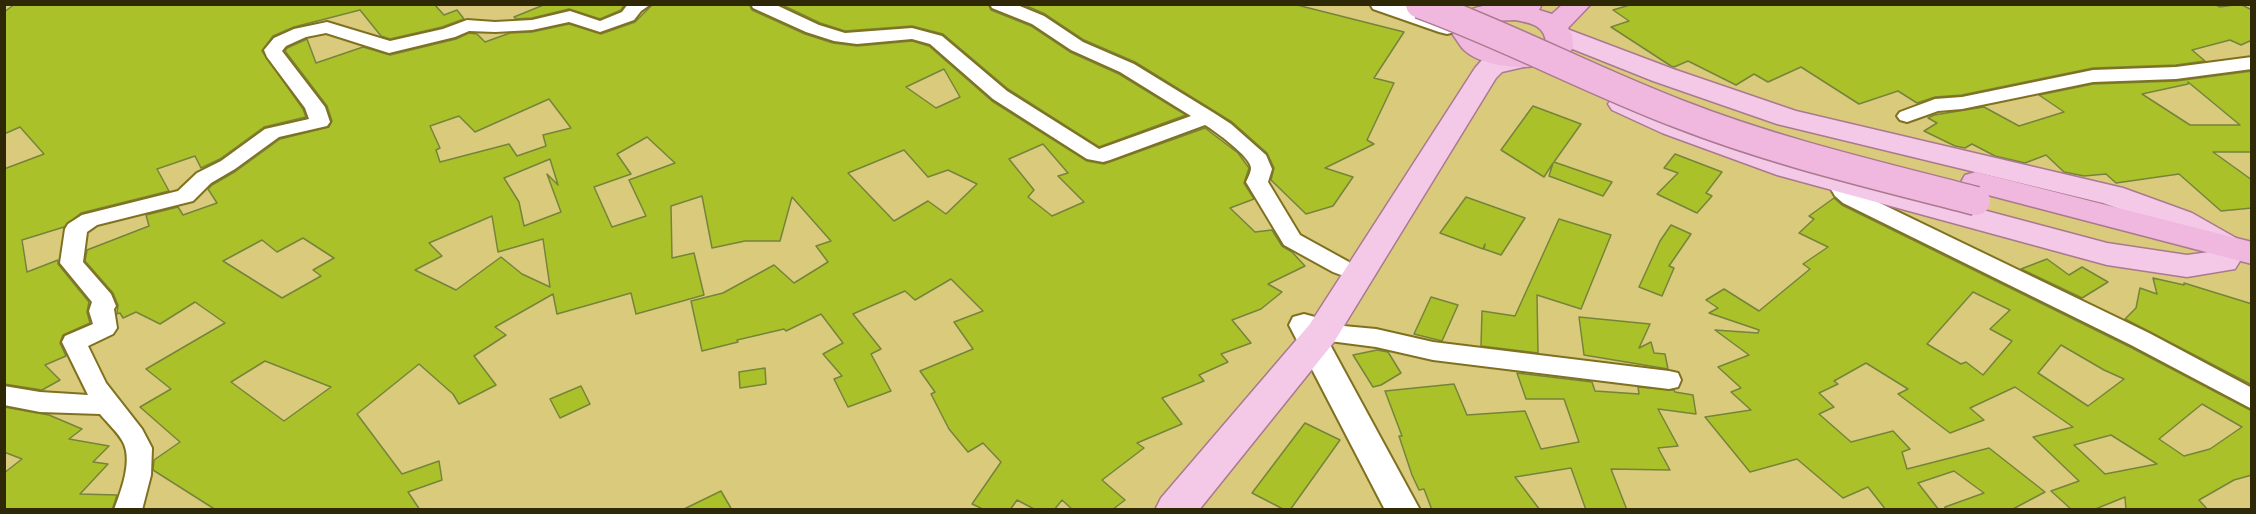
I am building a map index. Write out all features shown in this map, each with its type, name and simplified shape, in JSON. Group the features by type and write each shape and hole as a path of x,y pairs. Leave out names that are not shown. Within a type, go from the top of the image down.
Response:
{"highway":[{"path":"1420,4 1624,92 1714,127 1772,146 1976,192 2238,257"},
{"path":"1470,4 1671,91 1777,130 1976,192"},
{"path":"1556,31 1579,4"},
{"path":"1511,8 1536,18 1556,31 1561,43 1557,50 1551,55 1524,60 1492,55 1471,39 1467,29 1470,22 1478,16 1511,8"}],"main road":[{"path":"1556,31 1663,75 1787,118 2112,195 2181,220 2238,257"},
{"path":"1153,510 1246,400 1313,334 1341,267 1431,128 1470,61 1471,39"},
{"path":"1175,510 1313,334 1480,80 1492,66 1524,60 1672,127 1788,168 2108,254 2187,266 2238,257"}],"street":[{"path":"128,510 135,491 138,463 137,442 107,405 87,371 74,342 105,328 104,313 101,311 104,306 103,300 71,263 76,229 90,220 185,196 204,178 228,165 244,151 272,133 320,122 315,107 273,50 280,42 300,33 327,27 373,40 383,46 394,46 449,33 467,25 495,27 532,25 570,15 600,27 628,16 635,7 643,4"},
{"path":"759,4 834,36 847,39 902,32 927,35 936,40 1000,95 1094,155 1104,156 1208,117"},
{"path":"998,4 1038,20 1077,46 1127,68 1224,128 1260,159 1262,170 1257,182 1292,240 1341,267"},
{"path":"1381,4 1471,39"},
{"path":"1907,116 1935,105 1962,103 2093,76 2176,73 2252,63"},
{"path":"1838,182 1842,191 1851,198 2140,339 2252,399"},
{"path":"1313,334 1376,338 1433,351 1669,380"},
{"path":"1313,334 1403,510"},
{"path":"4,395 40,402 107,405"}],"building":[{"path":"15,4 434,4 444,15 457,10 464,19 442,27 390,39 381,36 360,10 294,27 273,36 262,51 303,109 306,117 264,127 220,159 201,168 195,156 157,169 169,191 81,213 64,227 22,240 27,272 58,260 58,264 89,302 87,312 90,323 63,335 60,343 66,356 45,365 60,380 42,390 4,384 4,169 44,154 20,127 4,134 4,12"},
{"path":"546,4 625,4 621,10 600,19 569,9 532,18 516,19 514,17"},
{"path":"653,4 749,4 752,10 805,34 833,43 857,46 912,41 929,46 992,101 1087,161 1104,164 1205,128 1238,153 1249,168 1244,183 1254,199 1230,208 1255,232 1272,230 1282,246 1292,252 1305,266 1268,284 1282,292 1261,309 1232,320 1251,343 1221,354 1228,362 1199,375 1204,381 1162,398 1182,424 1137,443 1144,448 1102,480 1125,500 1112,510 1073,510 1062,500 1054,510 1036,510 1017,500 1010,510 985,510 972,504 1001,462 983,443 968,452 949,429 931,394 935,392 920,371 973,349 954,322 983,311 951,279 915,300 905,291 853,314 881,349 871,354 891,391 848,407 834,379 842,376 823,354 843,343 821,314 786,331 784,329 737,340 738,342 702,351 691,301 723,293 774,265 794,283 828,262 816,246 831,241 792,197 780,241 745,241 712,248 702,196 671,206 672,258 694,253 704,295 636,314 631,293 557,314 553,294 495,327 506,335 474,356 496,385 459,404 453,394 419,364 357,414 402,474 439,461 442,480 408,492 420,510 216,510 153,470 154,460 180,442 140,407 171,389 146,369 225,323 195,302 160,324 136,312 123,318 120,313 117,314 118,305 113,293 85,261 87,250 149,226 146,215 178,207 183,215 217,203 208,189 212,185 236,171 280,139 329,127 332,121 327,106 285,51 287,48 307,39 316,63 363,47 390,55 456,39 469,33 477,34 485,42 510,33 532,32 569,24 601,34 635,22","holes":["944,69 960,97 936,108 906,87","549,99 571,128 543,135 546,146 517,156 509,144 440,162 436,150 440,148 430,126 459,116 475,132","647,137 675,163 629,180 646,216 612,227 594,187 631,174 617,154","1043,144 1068,173 1058,176 1084,202 1052,216 1028,197 1034,190 1009,159","904,150 928,177 948,170 977,184 946,214 928,201 894,221 848,173","550,159 558,185 547,174 561,212 524,226 519,202 504,178","492,216 498,252 543,239 550,287 522,274 501,257 456,290 415,270 442,256 429,243","303,238 334,258 313,270 321,276 282,298 223,261 262,240 277,252","265,361 331,387 284,421 231,382"]},
{"path":"780,4 988,4 991,10 1031,26 1070,52 1119,74 1186,115 1099,147 1008,89 943,34 912,26 845,31 820,23"},
{"path":"1022,4 1293,4 1404,32 1374,78 1394,83 1367,140 1374,144 1325,168 1353,177 1333,206 1306,214 1271,180 1274,168 1267,153 1232,122 1135,62 1084,40 1045,14"},
{"path":"1633,4 2214,4 2220,7 2240,4 2252,10 2252,40 2241,45 2230,40 2192,50 2205,61 2176,65 2093,68 1962,95 1935,97 1917,103 1898,91 1859,104 1801,67 1768,82 1754,74 1736,85 1688,61 1674,67 1671,66 1611,27 1629,21 1613,10"},
{"path":"2252,71 2252,152 2213,152 2252,180 2252,208 2221,211 2179,174 2116,183 2106,174 2084,176 2064,172 2046,155 2025,163 1995,156 1972,144 1965,148 1955,146 1924,131 1937,123 1928,118 1934,115 1984,107 2019,126 2064,112 2039,95 2093,84 2176,81","holes":["2188,82 2240,125 2190,125 2142,94 2188,84"]},
{"path":"1533,106 1581,124 1554,162 1612,182 1603,196 1549,176 1553,163 1544,177 1501,150"},
{"path":"1675,154 1722,172 1706,193 1712,196 1697,213 1657,194 1678,173 1664,168"},
{"path":"1466,197 1525,218 1501,255 1484,249 1485,244 1483,249 1440,233"},
{"path":"1834,198 1842,205 2130,347 2252,411 2252,475 2234,480 2199,500 2208,510 2126,510 2125,497 2093,510 2072,510 2051,491 2079,481 2033,437 2073,427 2015,387 1970,408 1984,420 1950,433 1898,394 1908,389 1866,363 1834,381 1838,384 1819,393 1834,407 1819,414 1851,442 1893,431 1910,449 1902,452 1907,469 1989,448 2045,492 2011,510 1945,510 1945,507 1984,493 1954,471 1918,483 1939,510 1886,510 1868,487 1843,498 1797,459 1750,472 1705,417 1751,410 1731,392 1741,388 1718,367 1749,355 1715,330 1758,333 1759,330 1709,313 1718,308 1706,300 1724,289 1759,311 1810,269 1803,264 1828,247 1799,233 1814,219 1809,216","holes":["1973,292 2010,310 1990,329 2012,341 1983,375 1966,362 1961,364 1927,344","2061,345 2124,379 2088,406 2038,373","2202,404 2242,427 2210,449 2184,456 2159,439","2111,435 2157,464 2105,474 2074,445"]},
{"path":"1559,219 1611,235 1581,309 1537,295 1538,353 1481,346 1482,311 1515,316"},
{"path":"1671,225 1691,234 1669,266 1674,268 1662,296 1639,287 1660,241"},
{"path":"2047,259 2069,275 2082,267 2108,282 2082,298 2021,269"},
{"path":"2153,278 2184,285 2184,283 2252,304 2252,385 2125,319 2136,308 2140,288 2157,294"},
{"path":"1431,297 1458,305 1442,341 1414,334"},
{"path":"1579,317 1650,324 1639,348 1651,342 1654,353 1665,354 1668,369 1584,355"},
{"path":"1377,350 1388,352 1401,373 1373,387 1353,355"},
{"path":"765,368 766,384 740,388 739,372"},
{"path":"1517,373 1592,382 1595,391 1639,394 1638,387 1674,390 1693,395 1696,414 1658,409 1678,446 1658,448 1670,470 1611,469 1627,510 1586,510 1571,468 1515,477 1540,510 1432,510 1424,489 1419,490 1412,475 1399,436 1402,436 1385,391 1454,384 1467,415 1525,411 1541,449 1579,442 1564,399 1526,399"},
{"path":"581,386 590,404 560,418 550,399"},
{"path":"4,407 49,415 82,429 69,439 109,446 93,462 108,464 80,494 117,495 112,510 4,510 4,473 22,459 4,452"},
{"path":"1305,423 1340,440 1290,510 1285,510 1252,493"},
{"path":"721,491 732,510 682,510"}]}
